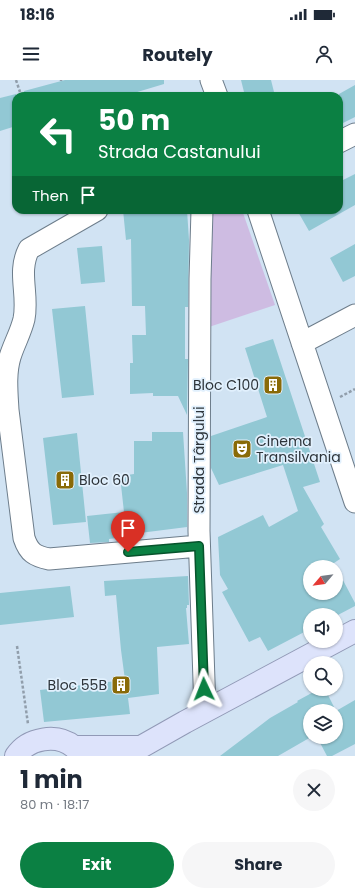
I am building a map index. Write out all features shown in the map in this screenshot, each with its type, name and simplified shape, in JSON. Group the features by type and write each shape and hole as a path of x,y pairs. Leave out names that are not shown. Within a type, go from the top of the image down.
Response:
{"main road":[{"path":"11,754 34,742 48,739 61,740 78,751 133,751 205,711 355,632"}],"street":[{"path":"212,80 216,92"},
{"path":"343,140 355,134"},
{"path":"90,214 29,249 23,268 24,318 10,357 7,374 7,390 8,410 24,538 27,547 33,554 49,559 199,546"},
{"name":"Strada Târgului","path":"202,214 200,278 199,546 205,711"},
{"path":"259,214 355,502"},
{"path":"302,343 355,315"}],"path":[{"path":"16,80 20,92"},
{"path":"17,646 28,725"}],"shaded area":[{"path":"210,214 243,214 275,305 209,327"}],"building":[{"path":"65,80 164,80 164,84 137,92 24,91"},
{"path":"241,80 271,80 274,92 244,92"},
{"path":"355,85 355,117 343,123 343,92"},
{"path":"12,95 12,127 0,131 0,98"},
{"path":"355,174 355,205 343,212 343,180"},
{"path":"123,214 187,214 189,240 188,307 185,307 185,359 188,359 187,415 178,396 153,396 153,393 130,394 130,363 133,363 132,335 146,335 145,306 132,306 131,239 126,240"},
{"path":"299,214 339,214 309,231"},
{"path":"355,244 355,276 343,282 330,258"},
{"path":"102,246 105,282 81,284 77,248"},
{"path":"85,306 94,395 62,398 52,309"},
{"path":"273,339 320,482 303,487 324,524 321,527 340,559 303,560 303,600 343,600 343,580 355,603 355,606 343,612 343,608 303,608 303,633 268,651 260,637 249,642 222,592 228,589 220,575 218,537 263,515 269,527 298,511 283,465 219,485 211,468 211,436 267,417 245,348"},
{"path":"152,432 183,432 187,493 187,527 132,534 132,536 109,539 109,542 90,543 87,516 124,512 120,476 134,474 134,441 152,441"},
{"name":"Bloc 60","path":"77,433 86,522 53,525 43,438"},
{"path":"188,576 189,605 187,605 186,608 189,644 157,647 159,694 128,698 130,714 44,722 40,690 125,680 116,595 105,596 104,581"},
{"path":"70,586 74,617 0,625 0,593"},
{"path":"306,696 328,696 332,704 303,704 303,742 278,756 220,756 270,718 298,702 297,701"},
{"path":"355,700 355,744 332,756 327,756 321,744 343,744 343,707"}],"place":[{"name":"Bloc C100","path":"273,385"},
{"name":"Cinema Transilvania","path":"242,449"},
{"name":"Bloc 60","path":"65,480"},
{"name":"Bloc 55B","path":"121,685"}],"route":[{"path":"128,552 199,546 204,689"}]}
